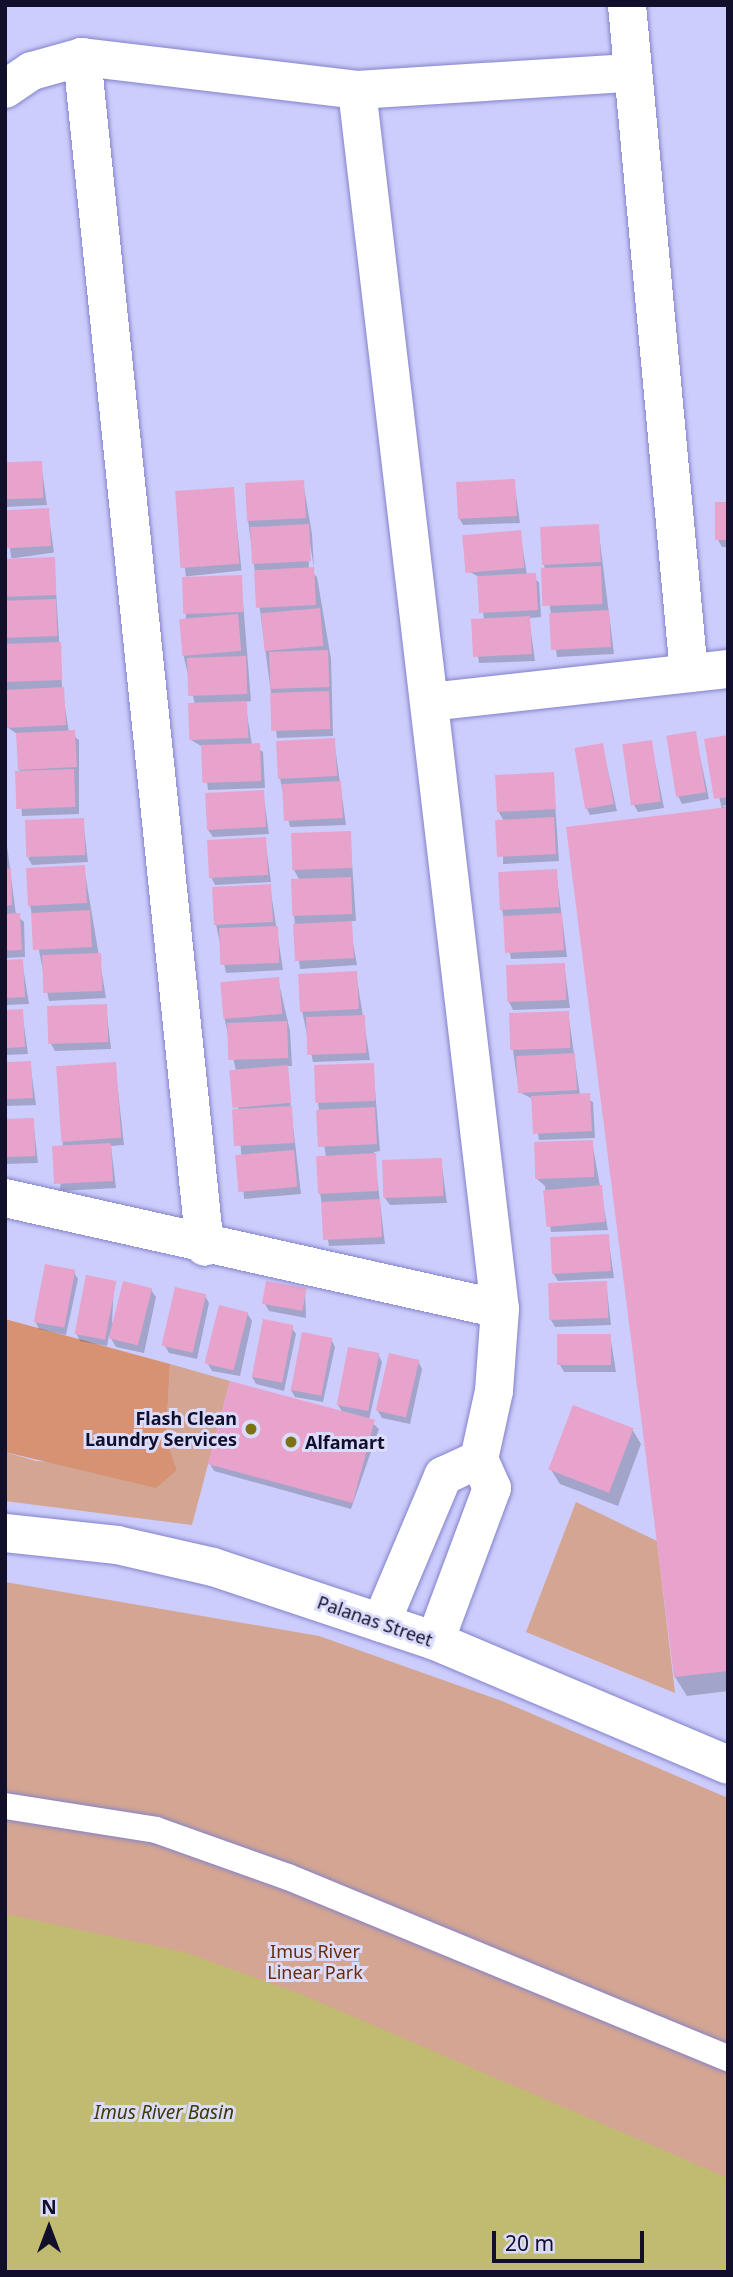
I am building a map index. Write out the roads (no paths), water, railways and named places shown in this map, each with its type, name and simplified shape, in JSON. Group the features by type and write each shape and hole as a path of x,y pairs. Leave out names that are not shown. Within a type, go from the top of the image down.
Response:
{"street":[{"path":"627,5 629,73 688,673"},
{"path":"5,89 32,71 82,57 357,90 629,73"},
{"path":"82,57 205,1247"},
{"path":"357,90 500,1309 494,1391 479,1459 492,1488 435,1641"},
{"path":"429,702 728,669"},
{"path":"5,1198 205,1247 500,1309"},
{"path":"381,1623 443,1476 479,1459"},
{"name":"Palanas Street","path":"5,1533 117,1545 213,1567 435,1641 728,1765"}],"lane":[{"path":"5,1806 180,1838 728,2058"}],"water":[{"name":"Imus River Basin","path":"5,1914 184,1952 303,1995 728,2178 728,2272 5,2272"}],"place":[{"name":"Flash Clean Laundry Services","path":"251,1429"},
{"name":"Alfamart","path":"291,1442"}],"park label":[{"name":"Imus River Linear Park","path":"315,1962"}]}
